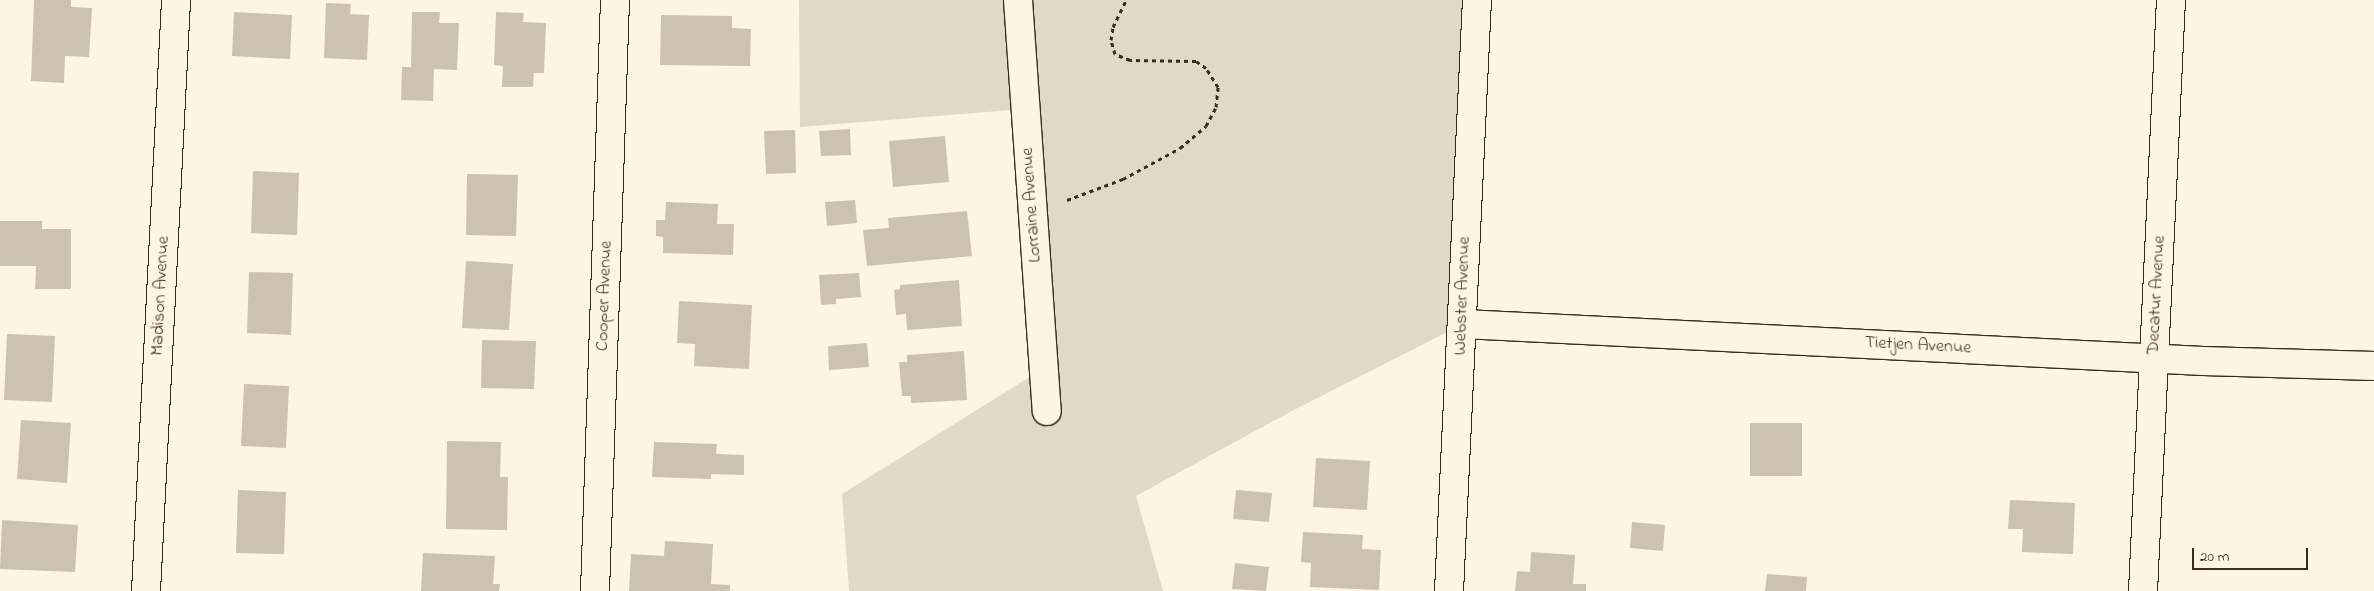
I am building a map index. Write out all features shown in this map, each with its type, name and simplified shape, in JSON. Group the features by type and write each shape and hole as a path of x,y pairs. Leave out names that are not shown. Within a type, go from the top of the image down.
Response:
{"street":[{"name":"Madison Avenue","path":"146,591 176,0"},
{"name":"Cooper Avenue","path":"595,591 614,0"},
{"name":"Lorraine Avenue","path":"1018,0 1047,411"},
{"name":"Webster Avenue","path":"1449,591 1477,0"},
{"name":"Decatur Avenue","path":"2143,591 2171,0"},
{"name":"Tietjen Avenue","path":"1463,324 2154,358 2374,366"}],"path":[{"path":"1033,210 1090,192 1151,165 1180,148 1199,133 1206,126 1216,107 1218,87 1206,68 1196,60 1130,60 1115,54 1111,40 1113,27 1126,0"}],"shaded area":[{"path":"799,0 1477,0 1463,324 1290,412 1136,496 1163,591 849,591 842,494 1044,368 1025,109 800,127"}],"building":[{"path":"34,0 71,0 71,7 92,8 89,57 65,56 64,83 31,81"},
{"path":"326,3 351,4 350,14 369,15 367,60 324,58"},
{"path":"234,12 292,15 290,59 232,56"},
{"path":"412,12 440,12 439,23 459,23 457,70 434,69 433,101 401,100 402,67 411,67"},
{"path":"496,12 524,13 523,22 546,23 544,73 534,73 533,87 502,87 503,66 494,65"},
{"path":"661,15 732,16 732,28 751,29 750,66 660,65"},
{"path":"850,129 851,155 821,156 819,131"},
{"path":"795,130 796,173 766,174 764,131"},
{"path":"945,136 949,182 893,187 889,141"},
{"path":"253,171 299,173 297,235 251,233"},
{"path":"467,174 518,175 516,236 466,235"},
{"path":"855,200 857,223 827,226 825,202"},
{"path":"666,202 718,204 717,224 734,224 733,255 663,253 663,237 656,236 656,220 665,220"},
{"path":"967,211 972,256 867,266 863,230 889,228 888,218"},
{"path":"0,221 42,221 42,229 71,229 71,289 35,289 36,266 0,266"},
{"path":"466,261 513,264 509,330 462,328"},
{"path":"249,272 293,273 291,335 247,333"},
{"path":"859,273 861,297 836,299 836,304 821,305 819,275"},
{"path":"959,280 962,326 907,330 906,314 896,315 894,290 900,289 900,285"},
{"path":"679,301 752,305 749,369 694,366 695,344 677,343"},
{"path":"7,334 55,336 52,402 4,400"},
{"path":"482,340 536,341 534,389 481,388"},
{"path":"867,343 869,367 829,370 828,346"},
{"path":"964,351 967,400 911,403 911,396 902,396 899,362 907,362 907,355"},
{"path":"244,384 289,386 286,448 241,446"},
{"path":"21,420 71,423 67,483 17,479"},
{"path":"1750,423 1802,423 1802,476 1750,476"},
{"path":"447,441 501,442 500,477 508,477 507,530 446,529"},
{"path":"654,442 717,444 716,454 744,455 744,475 711,474 711,479 652,477"},
{"path":"1316,458 1370,461 1367,510 1313,507"},
{"path":"238,490 286,492 284,554 236,553"},
{"path":"1236,490 1272,493 1269,522 1233,519"},
{"path":"2010,500 2075,503 2073,554 2022,552 2023,529 2008,529"},
{"path":"2,520 78,525 75,572 0,569"},
{"path":"1632,522 1665,525 1663,551 1630,548"},
{"path":"1303,532 1363,535 1362,549 1381,550 1379,590 1310,587 1311,563 1301,562"},
{"path":"665,541 713,544 711,584 730,585 730,591 629,591 631,554 664,556"},
{"path":"1531,552 1575,555 1573,584 1586,584 1586,591 1515,591 1517,571 1530,572"},
{"path":"423,553 495,556 493,584 500,584 499,591 421,591"},
{"path":"1235,563 1269,567 1266,591 1232,589"},
{"path":"1767,574 1807,577 1806,591 1765,591"}]}
